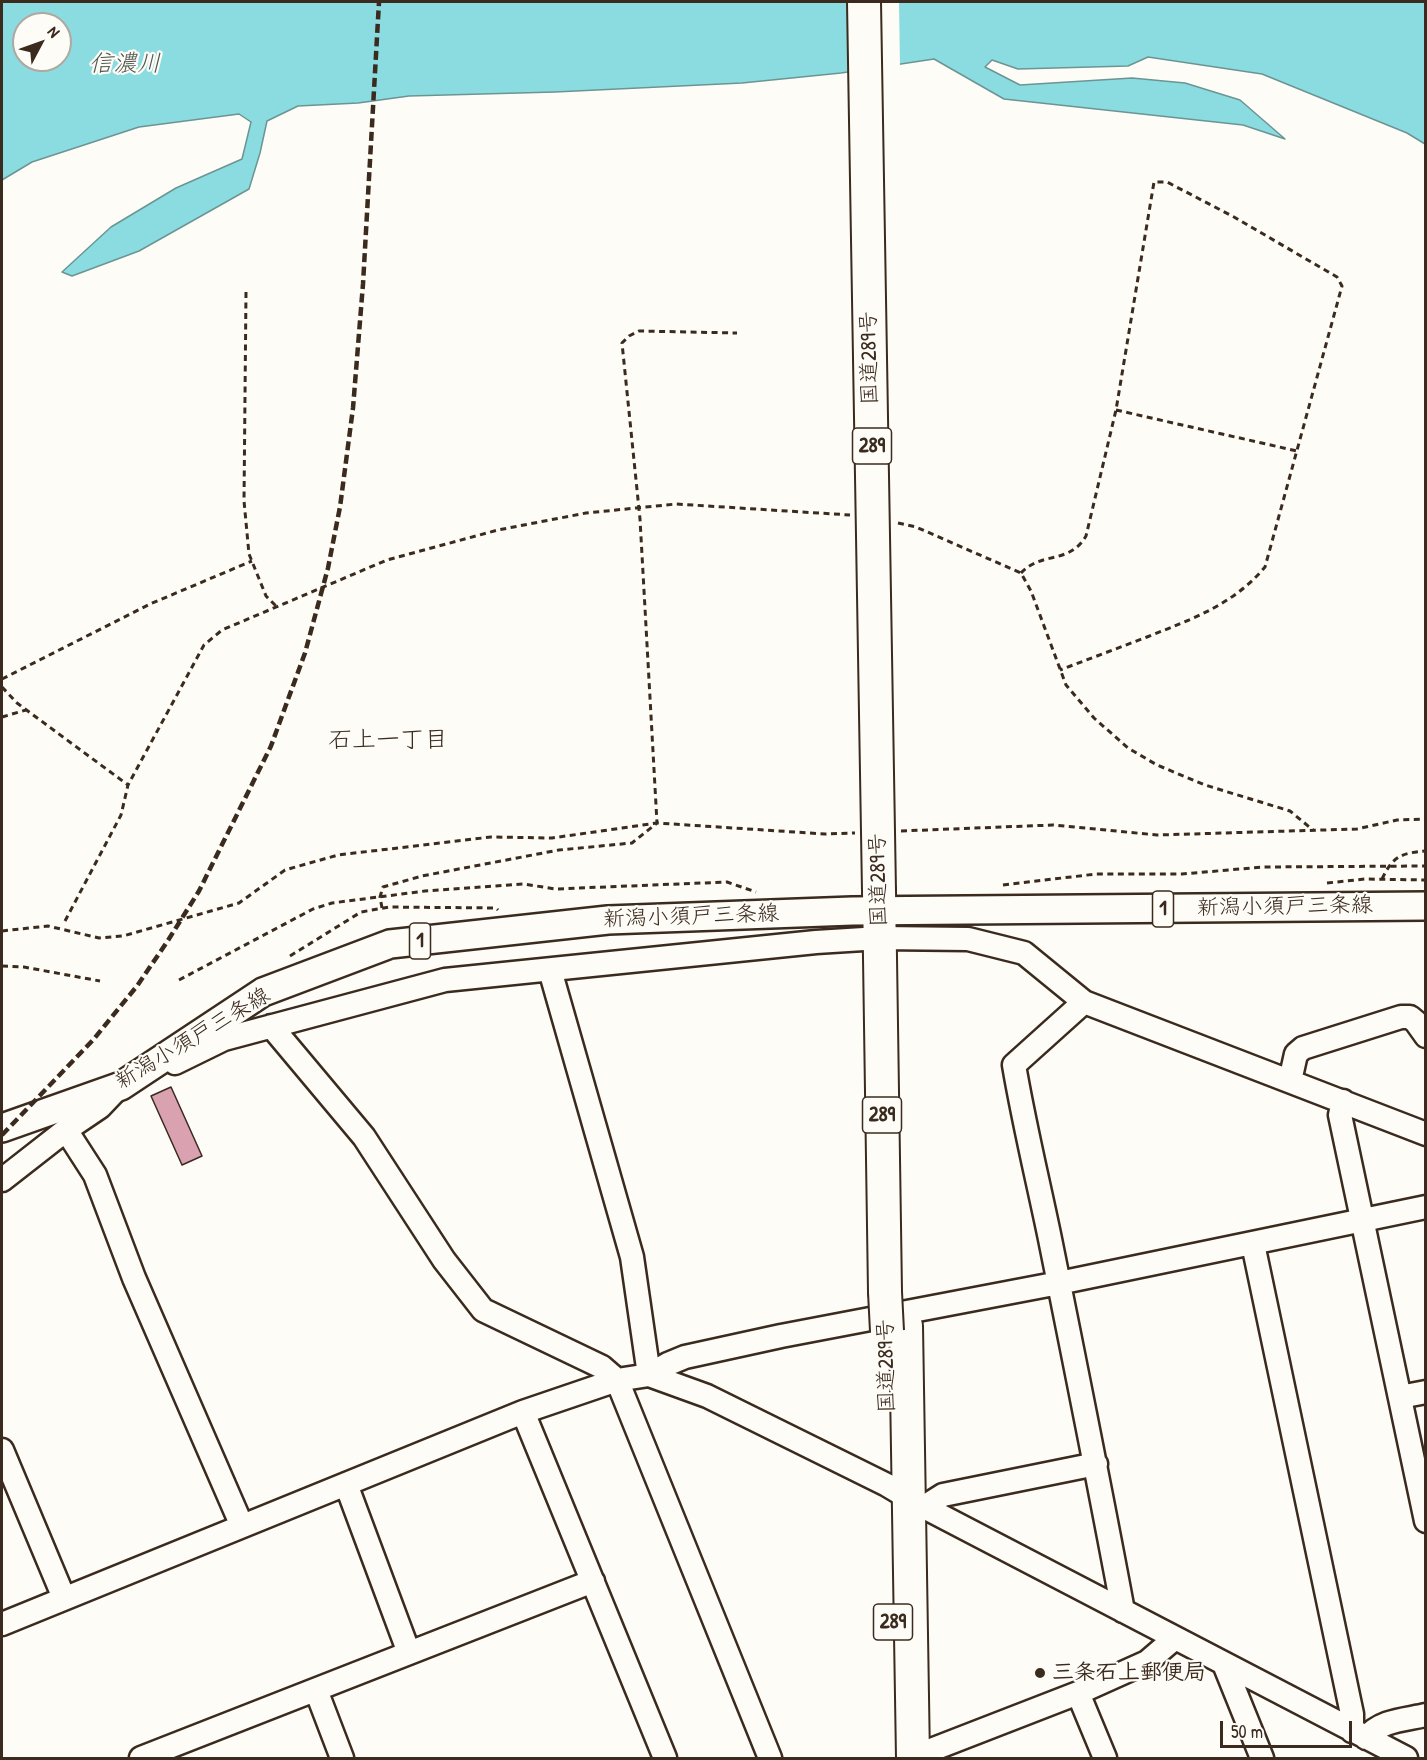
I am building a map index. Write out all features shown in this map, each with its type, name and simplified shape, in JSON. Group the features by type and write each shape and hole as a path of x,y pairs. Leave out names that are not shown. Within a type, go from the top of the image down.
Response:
{"highway":[{"name":"国道289号","path":"864,2 890,913"},
{"name":"国道289号","path":"882,2 895,1289 906,1496 908,1758"}],"main road":[{"name":"新潟小須戸三条線","path":"2,1128 121,1086 263,992 390,944 608,920 890,913 1358,905 1425,906"}],"street":[{"path":"2,1180 66,1130 100,1107 121,1086 155,1075 224,1039 444,980 805,944 890,913 968,939 1024,953 1084,1002 1425,1134"},
{"path":"550,970 632,1257 649,1375"},
{"path":"1084,1002 1014,1065 1020,1105 1059,1283 1124,1611"},
{"path":"1290,1081 1296,1054 1303,1048 1401,1017 1410,1017 1425,1036"},
{"path":"271,1026 364,1137 444,1260 483,1310 602,1367 617,1380 770,1758"},
{"path":"1343,1101 1340,1115 1424,1510"},
{"path":"66,1130 95,1175 134,1278 242,1526"},
{"path":"2,1624 523,1412 617,1380 649,1375 669,1364 695,1355 781,1336 1253,1244 1425,1207"},
{"path":"1253,1244 1352,1714 1359,1735"},
{"path":"649,1375 707,1396 906,1496 1406,1758"},
{"path":"1400,1397 1425,1392"},
{"path":"523,1412 665,1758"},
{"path":"2,1450 64,1598"},
{"path":"906,1496 943,1495 1096,1464"},
{"path":"346,1484 410,1653"},
{"path":"141,1758 593,1581"},
{"path":"908,1758 1078,1693 1147,1662 1175,1638"},
{"path":"1224,1664 1262,1758"},
{"path":"316,1690 342,1758"},
{"path":"1078,1693 1105,1758"},
{"path":"1359,1735 1384,1724 1425,1715"}],"path":[{"path":"1021,573 1033,563 1070,553 1080,546 1086,536 1116,410 1154,182 1167,182 1234,217 1337,277 1342,286 1265,567 1255,579 1221,605 1060,670"},
{"path":"246,292 244,501 249,554 266,596 277,607"},
{"path":"657,823 638,507 622,343 639,331 737,333"},
{"path":"1116,410 1297,451"},
{"path":"65,921 121,815 128,785 204,645 222,630 387,560 498,530 586,513 676,504 858,516"},
{"path":"892,522 916,527 1021,573 1031,591 1066,685 1094,718 1128,748 1157,765 1205,785 1290,811 1313,830"},
{"path":"2,679 150,604 252,561"},
{"path":"2,687 26,710 128,785"},
{"path":"2,717 26,710"},
{"path":"894,831 1053,825 1157,835 1357,829 1397,820 1425,819"},
{"path":"381,908 380,897 383,887 422,876 559,850 632,843 657,823"},
{"path":"2,931 48,926 99,938 123,936 239,903 285,870 338,855 490,837 552,838 657,823 825,834 859,833"},
{"path":"1382,879 1388,866 1405,853 1425,851"},
{"path":"1003,885 1096,874 1182,874 1263,867 1425,866"},
{"path":"179,980 314,909 332,903 425,891 524,884 555,890 727,882 758,892"},
{"path":"2,966 24,967 100,981"}],"water":[{"name":"信濃川","path":"2,2 1425,2 1425,144 1407,133 1262,74 1148,57 1128,66 1018,69 992,60 985,67 1020,85 1132,78 1185,83 1240,100 1285,139 1243,125 1004,99 934,59 841,73 742,83 409,96 358,103 298,106 267,121 249,189 139,251 72,276 62,272 111,227 176,188 242,159 251,122 239,114 139,127 32,162 2,180"}],"pier":[{"path":"849,2 899,2 900,68 850,75"}],"building":[{"path":"171,1087 202,1156 182,1165 151,1096"}],"railway":[{"path":"2,1135 93,1040 137,986 167,942 199,891 271,746 305,653 328,568 340,507 353,408 363,284 379,2"}],"place":[{"name":"三条石上郵便局","path":"1040,1673"}],"district":[{"name":"石上一丁目","path":"388,741"}]}
